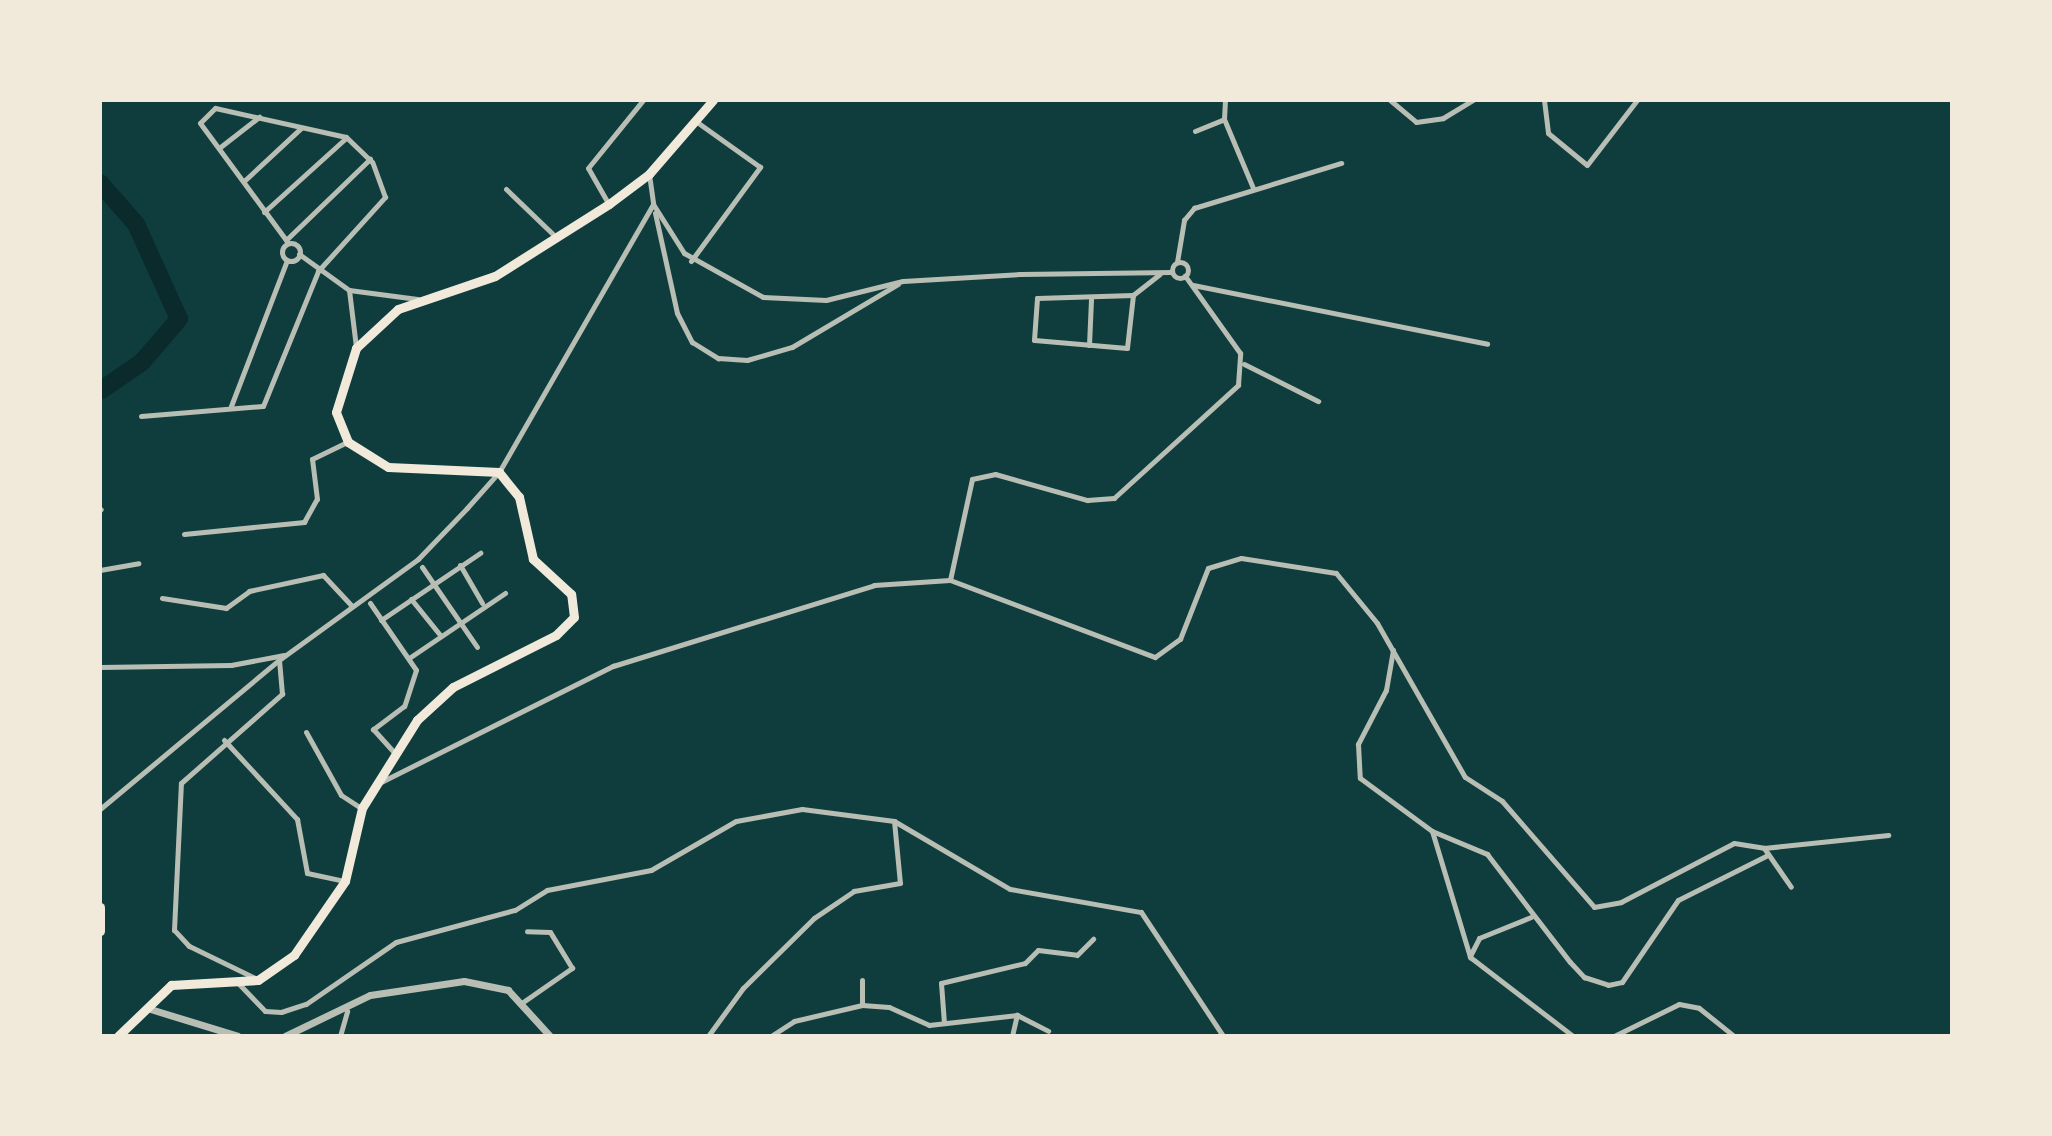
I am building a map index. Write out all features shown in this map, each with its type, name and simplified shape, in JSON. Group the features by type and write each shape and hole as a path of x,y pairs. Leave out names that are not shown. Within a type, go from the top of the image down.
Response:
{"highway":[{"path":"118,1036 178,983 258,980 309,942 345,881 362,808 394,752 453,687 541,644 574,617 571,594 533,559 519,497 499,472 388,467 348,442 336,412 356,348 375,326 417,299 495,276 609,204 649,174 713,100"},
{"path":"100,907 100,931"}],"street":[{"path":"609,204 588,168 643,100"},
{"path":"1225,100 1224,119 1253,188"},
{"path":"1390,100 1416,122 1443,118 1473,100"},
{"path":"1544,100 1548,133 1587,165 1637,100"},
{"path":"141,416 267,403 318,271 385,197 370,159 346,137 215,108 200,123 264,212 299,254 318,271 349,290 417,299"},
{"path":"219,148 259,117"},
{"path":"1195,131 1224,119"},
{"path":"691,261 760,167 753,155 693,120"},
{"path":"244,181 301,128"},
{"path":"264,212 346,137"},
{"path":"231,406 287,260 287,241 370,159"},
{"path":"1172,272 1187,213 1253,188 1341,163"},
{"path":"649,174 677,313 692,342 718,358 747,360 792,347 903,281"},
{"path":"506,189 557,239"},
{"path":"653,204 691,261 737,287 798,301 903,281 1172,272 1185,276 1244,364 1318,401"},
{"path":"100,809 279,660 418,559 499,472 653,204"},
{"path":"287,260 299,254"},
{"path":"1177,262 1186,265 1185,276"},
{"path":"1133,295 1127,348 1032,337 1037,298 1091,299 1133,295 1161,273"},
{"path":"1192,285 1487,344"},
{"path":"349,290 356,348"},
{"path":"1089,345 1091,299"},
{"path":"950,580 972,479 995,474 1087,500 1114,498 1189,424 1225,400 1244,364"},
{"path":"184,534 304,522 317,499 312,459 348,442"},
{"path":"381,620 480,553"},
{"path":"372,787 651,652 874,585 950,580 1155,657 1180,639 1198,580 1215,562 1317,568 1336,573 1393,649 1465,777 1502,801 1594,907 1621,902 1726,846 1764,848 1888,835"},
{"path":"100,570 138,563"},
{"path":"460,565 482,603"},
{"path":"422,567 477,647"},
{"path":"162,598 226,608 249,591 323,575 352,606"},
{"path":"409,658 482,603 505,593"},
{"path":"411,599 440,635"},
{"path":"370,603 416,670 410,698 373,729 394,752"},
{"path":"1393,649 1386,690 1358,744 1357,770 1367,787 1432,831 1487,854 1531,917 1584,977 1616,984 1678,900 1768,855"},
{"path":"100,667 231,665 288,654"},
{"path":"258,980 189,946 173,921 181,783 224,740 283,693 279,660"},
{"path":"306,732 341,795 362,808"},
{"path":"224,740 297,819 307,873 345,881"},
{"path":"236,982 265,1011 281,1012 306,1004 396,942 515,910 547,890 651,870 736,821 802,809 894,821 1010,889 1141,912 1223,1036"},
{"path":"708,1036 743,988 814,918 854,891 900,883 894,821"},
{"path":"1432,831 1470,957 1573,1036"},
{"path":"1764,848 1791,887"},
{"path":"1470,957 1479,938 1531,917"},
{"path":"523,1002 572,968 550,932 527,931"},
{"path":"944,1023 941,983 1025,963 1038,950 1077,955 1093,939"},
{"path":"862,980 862,1005"},
{"path":"285,1036 397,987 464,981 508,990 523,1002 550,1036"},
{"path":"1614,1036 1679,1004 1699,1008 1734,1036"},
{"path":"771,1036 794,1021 862,1005 889,1007 914,1023 1017,1015 1048,1031"},
{"path":"147,1008 238,1036"},
{"path":"340,1036 347,1011"},
{"path":"1012,1036 1017,1015"}],"waterway":[{"path":"100,183 136,224 179,319 142,362 100,391"}]}
